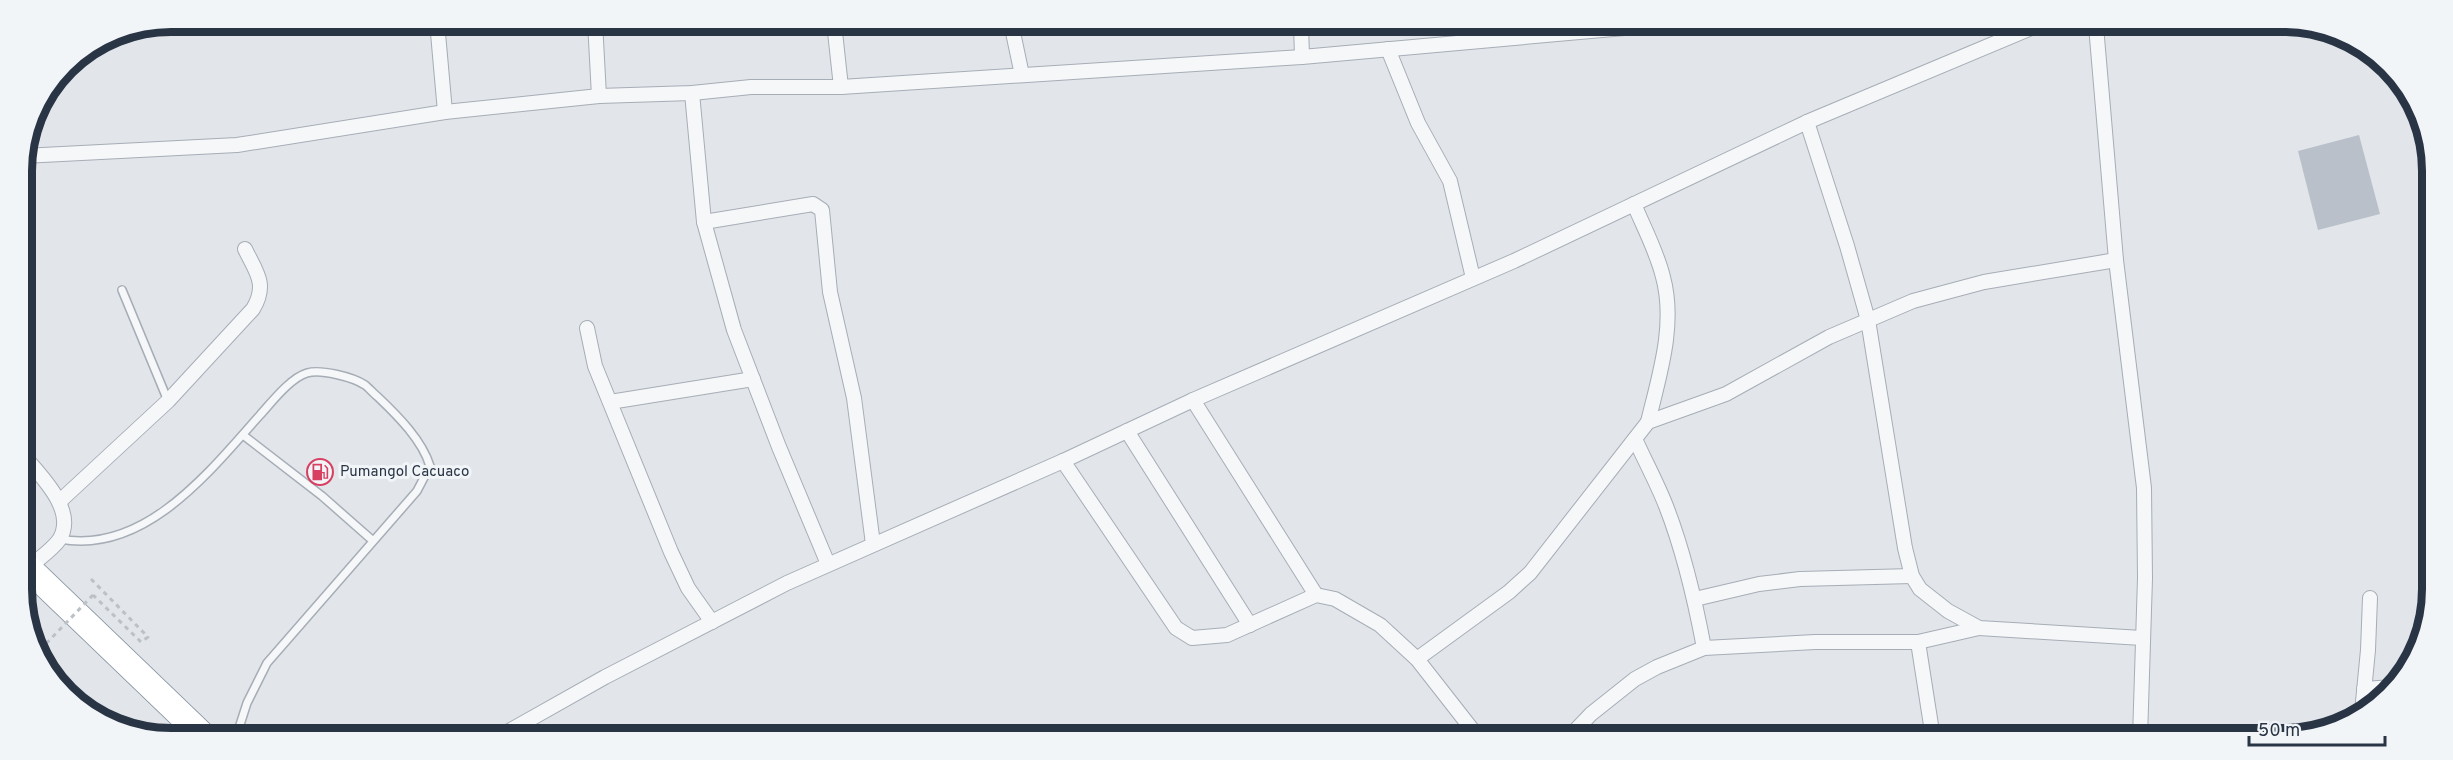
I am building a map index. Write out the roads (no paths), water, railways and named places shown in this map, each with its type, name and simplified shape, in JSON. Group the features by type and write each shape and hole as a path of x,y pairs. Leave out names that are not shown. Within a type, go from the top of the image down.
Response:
{"highway":[{"path":"32,572 195,728"}],"street":[{"path":"438,32 445,112"},
{"path":"596,32 599,96"},
{"path":"835,32 841,87"},
{"path":"1013,32 1022,75"},
{"path":"1301,32 1302,57"},
{"path":"33,156 237,145 445,112 599,96 692,93 751,87 841,87 1302,57 1388,49 1510,32"},
{"path":"514,728 605,677 828,564 1063,461 1193,400 1473,278 1806,122 2022,32"},
{"path":"2097,32 2116,260 2144,488 2145,578 2140,728"},
{"path":"1388,49 1418,123 1450,181 1473,278"},
{"path":"692,93 704,222 734,330 828,564"},
{"path":"1806,122 1847,246 1868,320 1905,548 1912,576 1920,589 1932,599 1948,611 1979,628"},
{"path":"704,222 813,204 822,210 830,292 854,398 873,544"},
{"path":"1417,659 1509,592 1530,573 1648,422 1666,345 1666,293 1663,276 1634,204"},
{"path":"60,501 168,401 253,309 260,296 260,281 245,249"},
{"path":"1648,422 1726,394 1829,337 1913,301 1984,282 2116,260"},
{"path":"587,328 595,366 671,552 688,588 712,622"},
{"path":"610,402 753,379"},
{"path":"1193,400 1316,595"},
{"path":"1127,431 1250,625"},
{"path":"1635,439 1666,506 1695,599 1704,648"},
{"path":"1063,461 1176,628 1192,638 1207,639 1227,635 1316,595 1335,599 1367,616 1417,659 1471,728"},
{"path":"32,466 60,501 64,518 60,539 32,561"},
{"path":"1695,599 1759,584 1800,579 1912,576"},
{"path":"2363,703 2370,598"},
{"path":"1578,728 1591,714 1635,679 1657,667 1704,648 1815,642 1918,642 1979,628 2142,638"},
{"path":"1918,642 1931,728"},
{"path":"2364,689 2381,688"}],"lane":[{"path":"122,291 168,401"},
{"path":"60,539 73,541 110,539 156,517 207,474 284,389 307,373 330,373 364,385 385,404 425,451 430,466 417,491 267,663 247,703 239,728"},
{"path":"243,435 322,496 372,540"}],"place":[{"name":"Pumangol Cacuaco","path":"320,472"}]}
